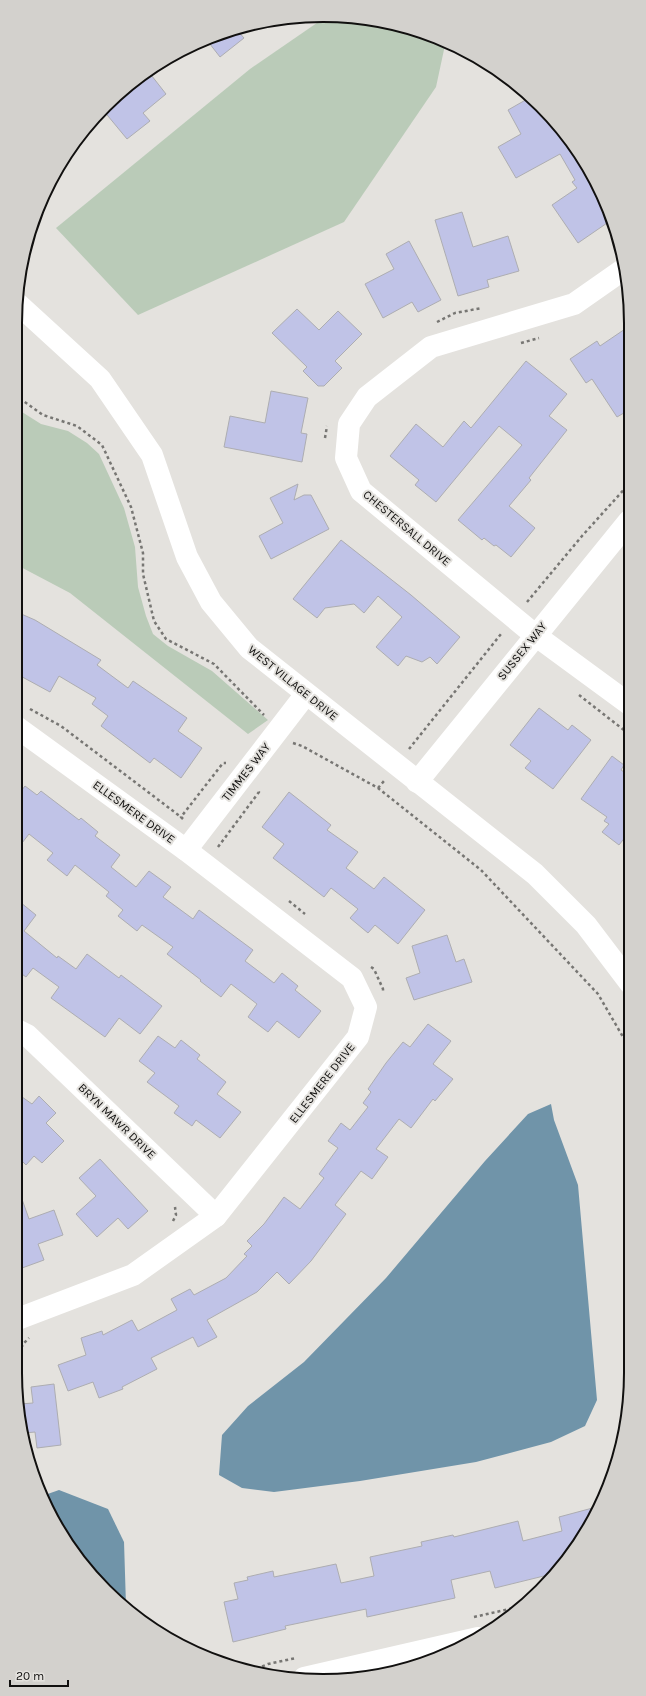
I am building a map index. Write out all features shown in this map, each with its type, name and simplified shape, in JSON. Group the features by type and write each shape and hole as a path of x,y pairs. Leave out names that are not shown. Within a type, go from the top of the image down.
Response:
{"street":[{"name":"CHESTERSALL DRIVE","path":"619,272 574,304 431,347 367,397 349,424 346,458 361,491 535,634 624,700"},
{"name":"WEST VILLAGE DRIVE","path":"23,308 100,379 152,455 187,557 210,602 249,648 535,874 586,924 624,975"},
{"name":"SUSSEX WAY","path":"417,782 535,634 624,526"},
{"name":"TIMMES WAY","path":"186,850 306,694"},
{"name":"ELLESMERE DRIVE","path":"22,731 186,850 352,978 366,1007 358,1037 216,1216 133,1275 22,1317"},
{"name":"BRYN MAWR DRIVE","path":"22,1032 27,1035 216,1216"},
{"path":"322,1674 456,1643"}],"path":[{"path":"435,323 455,313 486,308"},
{"path":"519,343 540,338"},
{"path":"325,443 325,430 328,423"},
{"path":"577,694 624,730"},
{"path":"22,706 61,726 223,851"},
{"path":"180,817 223,763 230,764 244,775"},
{"path":"387,796 481,870 598,994 624,1039"},
{"path":"288,900 306,914"},
{"path":"368,965 374,970 383,989 384,995"},
{"path":"169,1226 176,1215 175,1204"},
{"path":"22,1346 34,1333"}],"green space":[{"path":"318,22 343,23 382,28 420,38 444,48 436,87 344,222 138,315 56,228 250,69"},
{"path":"22,412 41,424 68,431 87,443 99,454 124,508 135,547 138,587 153,634 168,646 212,671 268,720 248,734 70,593 22,568"}],"water":[{"path":"551,1104 554,1120 578,1185 597,1400 585,1426 551,1442 476,1462 360,1481 274,1492 242,1488 219,1475 222,1435 248,1406 304,1362 386,1278 485,1161 528,1114"},
{"path":"59,1490 108,1509 124,1542 126,1600 110,1586 84,1556 62,1524 48,1494"}],"building":[{"path":"240,34 244,38 220,57 210,44"},
{"path":"152,76 166,94 143,113 150,121 127,139 106,114 140,84"},
{"path":"525,100 536,110 562,140 584,173 593,190 607,223 578,243 552,205 577,188 572,182 575,180 560,154 516,178 498,147 521,134 508,110"},
{"path":"462,212 473,247 508,236 519,271 487,280 489,287 458,296 435,220"},
{"path":"409,241 441,300 418,312 412,302 383,318 365,284 394,269 386,254"},
{"path":"297,309 319,330 338,311 362,334 335,361 342,368 324,386 318,386 303,371 307,367 272,333"},
{"path":"624,330 624,413 617,417 592,379 586,383 570,359 597,341 600,346"},
{"path":"526,361 567,394 549,416 567,430 529,478 531,480 509,506 535,528 511,557 496,545 494,546 484,538 482,540 458,520 522,445 499,426 436,502 415,485 419,480 390,456 416,424 443,447 464,421 471,428"},
{"path":"271,391 308,398 301,433 307,434 302,462 224,447 230,416 265,423"},
{"path":"298,484 294,500 304,495 311,495 329,529 271,559 259,536 283,523 270,498"},
{"path":"341,540 411,595 460,637 437,664 430,657 422,662 406,656 398,666 376,647 402,617 378,596 364,613 354,604 325,608 317,618 293,599"},
{"path":"22,614 35,620 101,660 97,665 128,688 133,681 187,718 178,731 202,748 181,778 154,758 150,763 101,726 108,716 92,704 96,698 59,676 50,692 22,677"},
{"path":"539,708 568,730 572,725 591,740 553,789 525,768 531,761 510,745"},
{"path":"612,756 624,765 621,770 624,772 624,839 619,845 602,832 609,824 604,821 607,817 581,799"},
{"path":"25,786 37,795 41,791 79,820 81,818 98,832 95,836 120,855 111,867 136,887 149,871 171,887 163,897 193,919 199,910 253,950 245,961 274,983 282,973 298,986 295,990 321,1011 299,1038 277,1021 268,1032 248,1017 257,1004 231,984 221,997 167,954 173,947 142,925 137,931 118,916 123,910 106,896 109,892 75,865 67,876 47,860 53,853 29,834 22,843 22,790"},
{"path":"289,792 331,825 327,830 358,852 346,868 374,889 384,877 425,910 398,944 375,925 368,933 350,918 358,909 331,888 324,897 273,858 284,844 262,827"},
{"path":"22,904 36,915 24,931 57,958 58,956 76,969 87,954 119,978 121,975 162,1006 140,1034 119,1018 105,1037 51,998 59,987 33,968 26,977 22,974"},
{"path":"447,935 456,962 464,959 472,982 414,1000 406,978 420,973 412,946"},
{"path":"428,1024 451,1041 433,1064 453,1079 435,1101 433,1099 411,1128 399,1119 376,1149 388,1157 372,1179 361,1171 335,1205 346,1214 311,1261 289,1284 277,1272 257,1292 207,1320 217,1337 198,1347 193,1337 151,1358 157,1369 122,1387 123,1389 99,1398 93,1382 68,1391 58,1365 86,1355 81,1338 102,1331 103,1335 132,1320 138,1331 177,1310 171,1299 190,1289 194,1295 226,1278 247,1256 244,1254 252,1246 247,1241 264,1224 284,1197 300,1209 324,1178 319,1174 338,1148 328,1141 341,1123 350,1130 368,1107 363,1103 371,1092 368,1089 386,1063 403,1042 410,1047"},
{"path":"158,1036 175,1048 181,1040 200,1055 197,1059 226,1082 217,1094 241,1112 220,1138 196,1120 192,1126 174,1113 179,1106 147,1082 155,1073 139,1061"},
{"path":"39,1096 56,1113 46,1123 64,1141 42,1163 34,1156 26,1165 22,1161 22,1097 32,1104"},
{"path":"100,1159 148,1211 128,1229 118,1218 97,1237 76,1214 96,1196 79,1178"},
{"path":"22,1199 29,1219 54,1210 63,1235 38,1244 44,1260 22,1268"},
{"path":"54,1384 61,1445 37,1448 35,1432 28,1433 24,1404 33,1403 31,1387"},
{"path":"592,1508 584,1524 562,1556 545,1576 495,1588 490,1571 451,1580 455,1598 367,1617 366,1609 285,1626 286,1629 233,1642 224,1602 238,1599 234,1583 248,1580 247,1577 273,1571 274,1577 336,1564 341,1583 374,1576 370,1557 422,1546 421,1542 453,1535 454,1537 518,1521 523,1541 562,1531 559,1517"}]}
